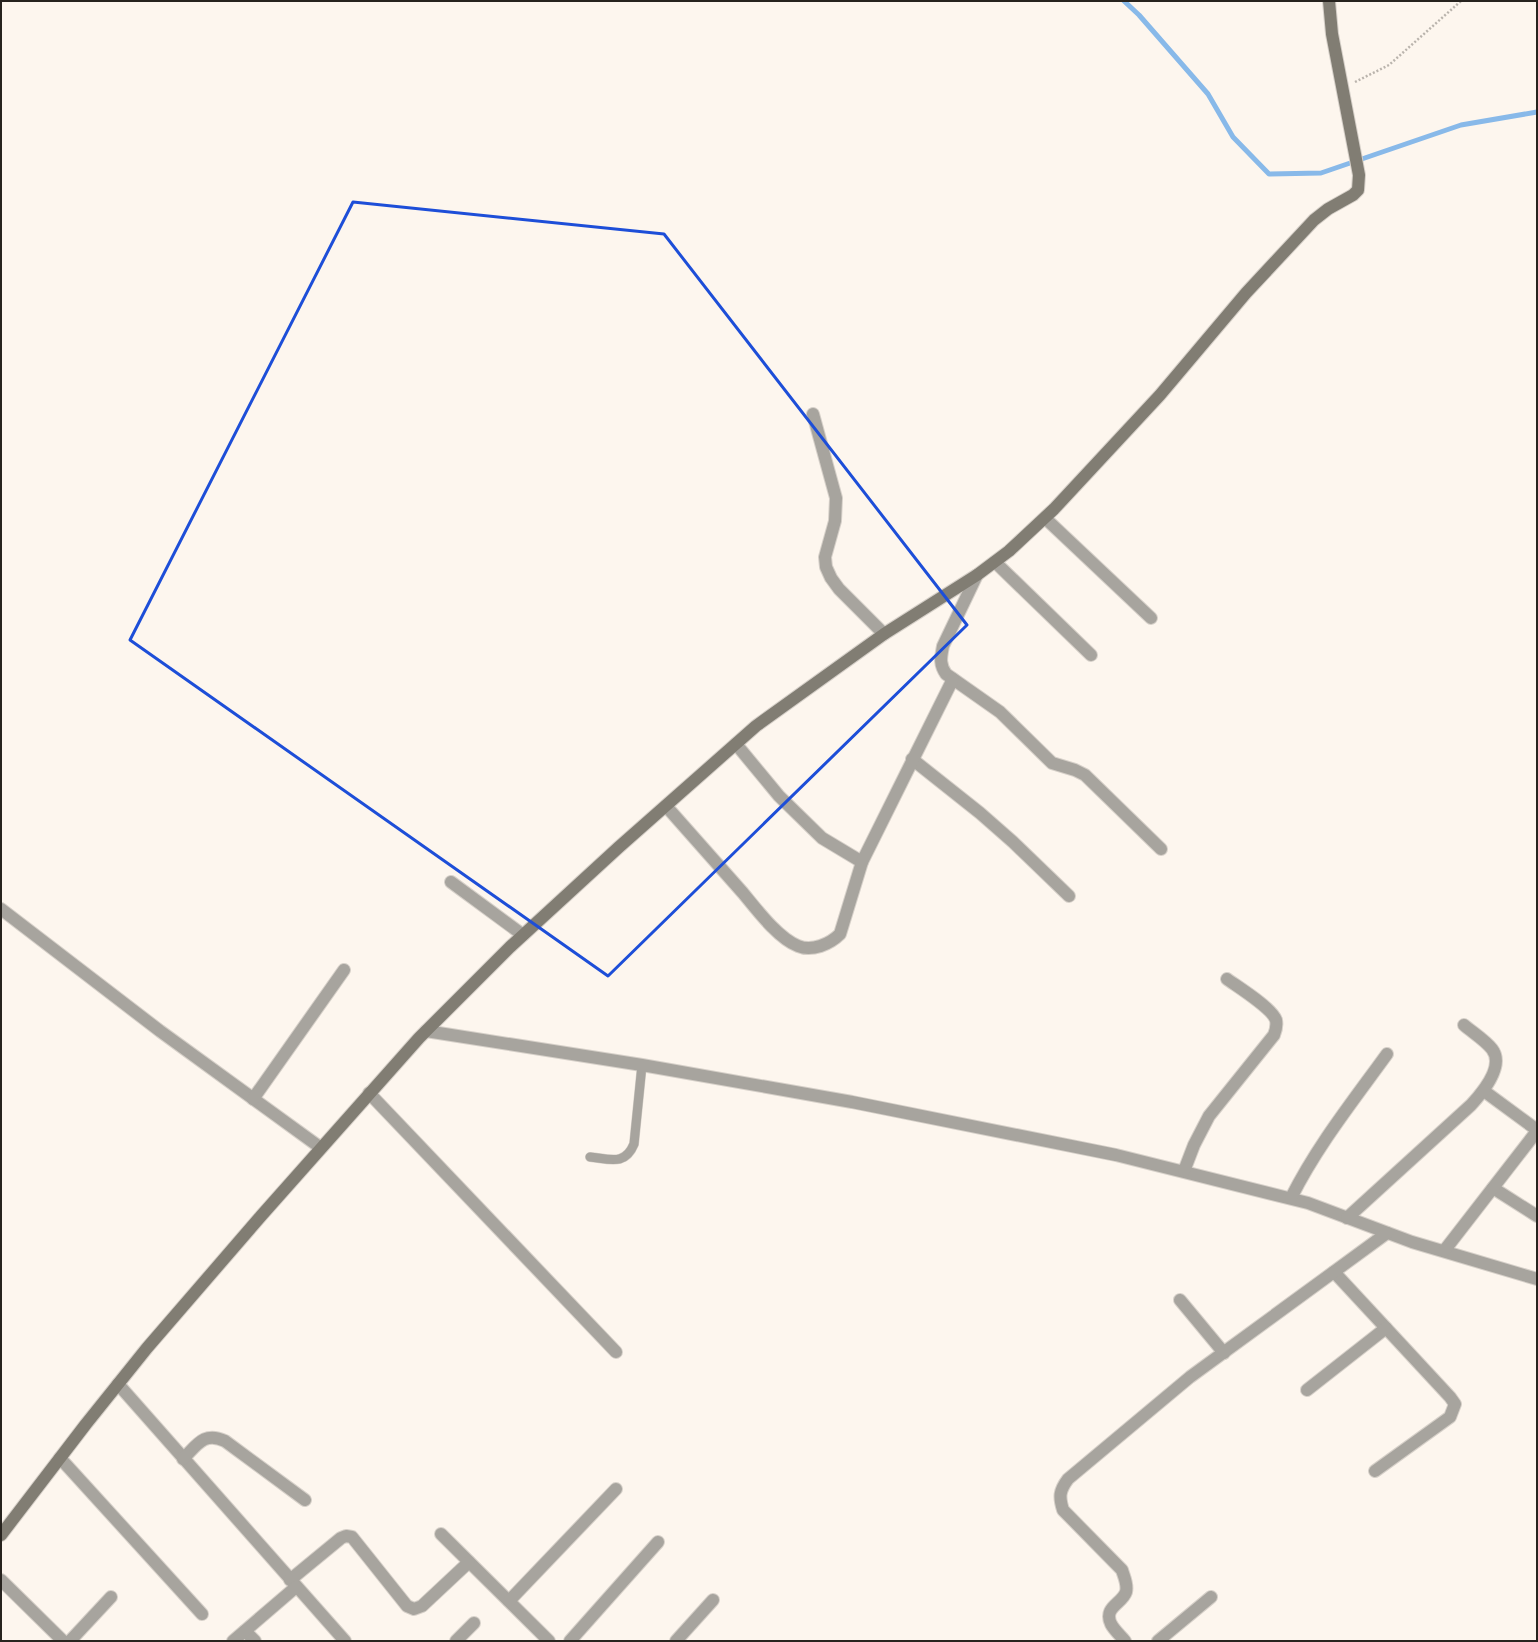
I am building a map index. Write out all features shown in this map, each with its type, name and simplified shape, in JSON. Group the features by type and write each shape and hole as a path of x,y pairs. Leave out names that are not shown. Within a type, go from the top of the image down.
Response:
{"street":[{"path":"1,1535 118,1384 320,1148 426,1031 523,935 756,726 884,634 977,575 995,562 1045,518 1160,395 1246,293 1306,229 1328,209 1353,195 1358,190 1359,175 1332,34 1329,1"},
{"path":"813,414 836,498 835,520 825,557 826,567 830,578 839,589 884,634"},
{"path":"1045,518 1151,618"},
{"path":"995,562 1091,654"},
{"path":"977,575 943,646 940,658 941,667 946,674 1000,712 1052,763 1075,770 1085,775 1161,849"},
{"path":"666,806 769,923 789,942 799,947 808,948 822,946 834,940 840,934 862,862 953,679"},
{"path":"736,744 779,796 822,838 862,862"},
{"path":"912,759 1008,837 1069,896"},
{"path":"451,882 523,935"},
{"path":"1,909 154,1027 320,1148"},
{"path":"253,1099 344,970"},
{"path":"1184,1171 1194,1145 1209,1116 1274,1035 1277,1026 1276,1018 1269,1011 1228,979"},
{"path":"1347,1218 1471,1105 1484,1091 1493,1072 1496,1058 1492,1049 1464,1025"},
{"path":"426,1031 642,1065 980,1127 1184,1171 1291,1198 1387,1233 1537,1279"},
{"path":"1291,1198 1319,1148 1387,1054"},
{"path":"1444,1251 1535,1136 1484,1091"},
{"path":"369,1093 616,1352"},
{"path":"1493,1188 1537,1216"},
{"path":"1125,1641 1111,1624 1109,1617 1113,1605 1122,1598 1126,1591 1126,1582 1122,1570 1063,1510 1060,1500 1060,1489 1068,1479 1190,1377 1387,1233"},
{"path":"1334,1272 1455,1404 1450,1417 1375,1471"},
{"path":"1180,1300 1224,1353"},
{"path":"1307,1390 1386,1328"},
{"path":"118,1384 345,1641"},
{"path":"183,1459 201,1441 208,1437 216,1436 225,1440 305,1500"},
{"path":"60,1458 202,1614"},
{"path":"509,1601 616,1489"},
{"path":"441,1534 549,1641"},
{"path":"233,1641 341,1538 346,1536 352,1536 407,1606 414,1608 422,1606 470,1562"},
{"path":"570,1641 658,1542"},
{"path":"1,1580 64,1641"},
{"path":"70,1641 111,1597"},
{"path":"1158,1641 1211,1597"},
{"path":"676,1641 713,1600"},
{"path":"456,1641 474,1623"},
{"path":"245,1631 255,1641"}],"lane":[{"path":"590,1157 616,1160 625,1158 630,1152 634,1144 642,1065"}],"path":[{"path":"1342,89 1389,65 1461,1"}],"highlighted area":[{"path":"353,202 664,234 967,625 608,976 130,640"}],"waterway":[{"path":"1124,1 1139,15 1208,94 1233,137 1269,174 1321,173 1461,125 1537,112"}]}
